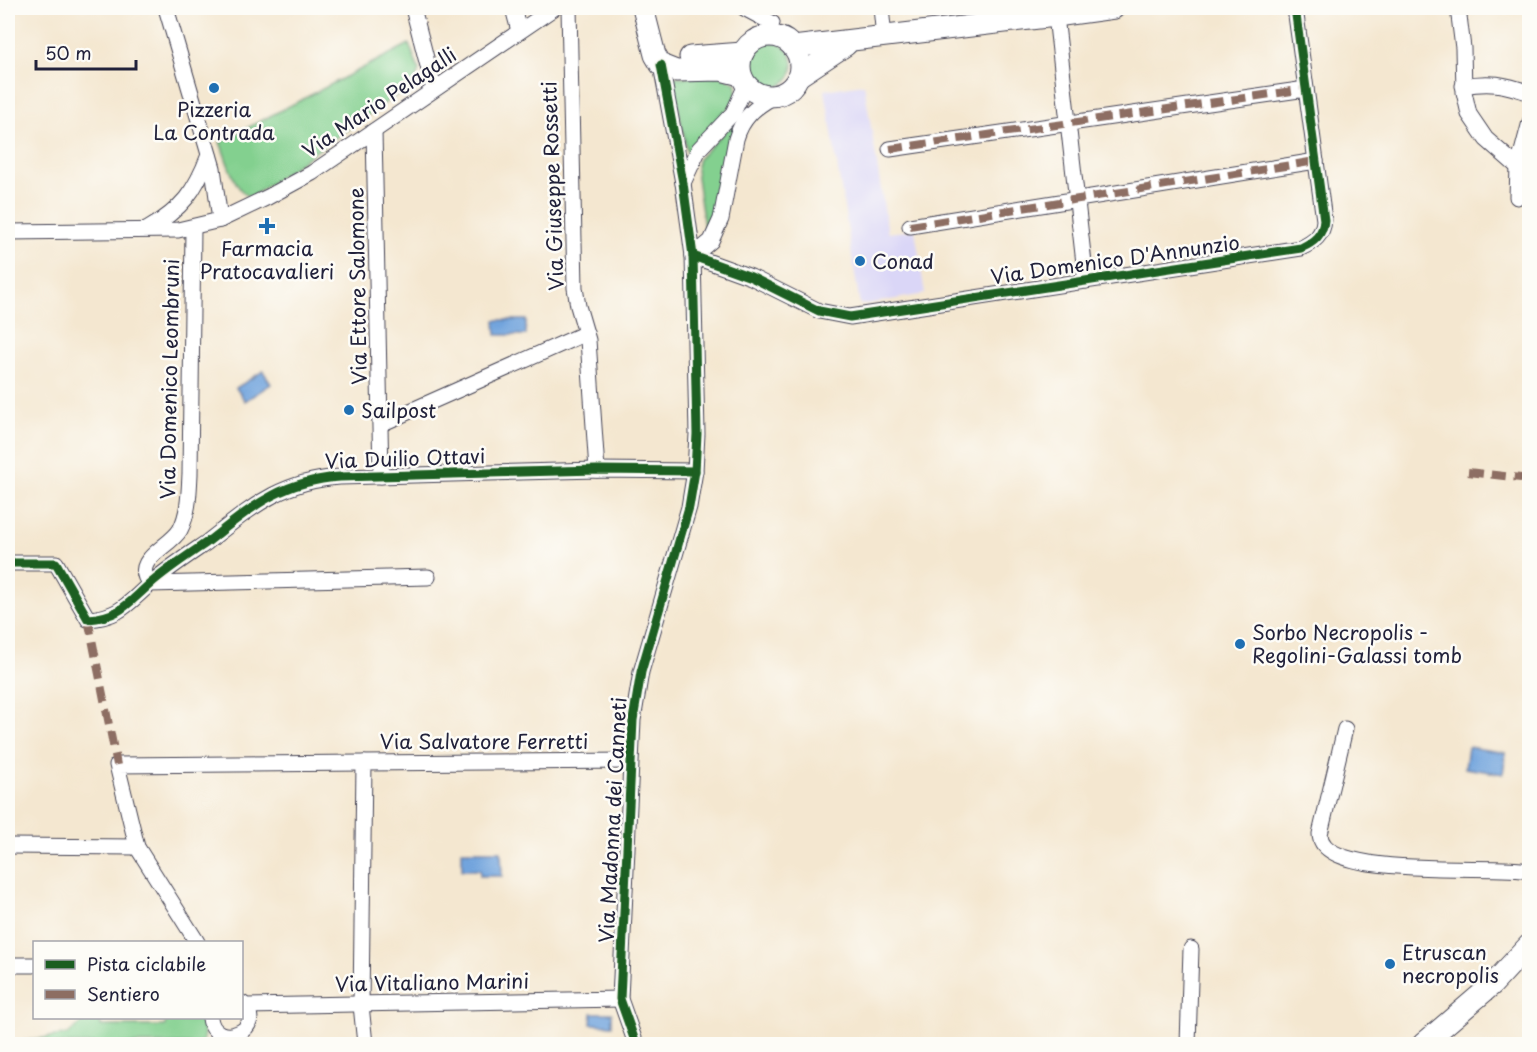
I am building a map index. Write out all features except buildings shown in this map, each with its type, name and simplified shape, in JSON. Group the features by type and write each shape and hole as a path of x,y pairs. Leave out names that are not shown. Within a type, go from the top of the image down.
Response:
{"street":[{"path":"166,8 209,155 217,190 220,220"},
{"path":"413,8 434,89"},
{"path":"513,8 519,32"},
{"name":"Via Mario Pelagalli","path":"8,232 193,228 220,220 292,184 554,8"},
{"name":"Via Giuseppe Rossetti","path":"569,8 575,283 578,306 586,333 597,470"},
{"path":"643,8 655,55 662,65 676,71 721,70 744,80 757,94 773,96"},
{"path":"657,8 663,42 672,54 690,57 743,53"},
{"path":"744,8 771,23"},
{"path":"881,8 884,37"},
{"path":"793,47 884,37 1002,15 1047,14 1114,8"},
{"name":"Via Domenico D'Annunzio","path":"693,256 751,277 819,311 843,316 867,315 1290,251 1310,243 1320,234 1324,225 1295,8"},
{"path":"1458,8 1463,54 1463,86 1467,108 1478,130 1518,167"},
{"path":"1047,14 1068,122 1086,281"},
{"path":"684,183 699,149 733,113 744,80 740,63 743,53 756,40 769,36 780,38 793,47 799,59 799,76"},
{"path":"693,256 711,241 722,219 740,127 754,108 790,89 799,76 852,41"},
{"name":"Via Madonna dei Canneti","path":"636,1044 620,999 633,720 639,685 687,516 695,471 697,354 693,256 684,183 662,65"},
{"path":"1463,86 1491,82 1530,93"},
{"path":"890,149 1306,88"},
{"path":"1517,197 1518,167 1530,122"},
{"name":"Via Ettore Salomone","path":"374,131 381,476"},
{"path":"147,230 172,214 188,198 197,184 209,155"},
{"path":"910,226 1316,161"},
{"name":"Via Domenico Leombruni","path":"150,584 144,573 145,564 173,539 180,529 189,492 193,228"},
{"path":"381,424 586,333"},
{"name":"Via Duilio Ottavi","path":"8,563 57,563 88,619 103,617 118,613 150,584 270,495 315,480 597,470 695,471"},
{"path":"150,584 428,577"},
{"path":"1345,729 1320,834 1323,844 1330,851 1345,857 1399,866 1508,867 1530,871"},
{"name":"Via Salvatore Ferretti","path":"365,1044 361,1005 364,763 630,760"},
{"path":"196,941 137,847 117,765 364,763"},
{"path":"8,846 137,847"},
{"path":"1423,1044 1485,991 1530,944"},
{"path":"1188,1044 1191,949"},
{"path":"8,965 33,965"},
{"name":"Via Vitaliano Marini","path":"244,1004 361,1005 620,999"},
{"path":"210,1019 217,1040 232,1038 244,1031 249,1019 244,1004"}],"shaded area":[{"path":"864,84 888,233 915,230 925,294 860,305 825,90"}],"green space":[{"path":"770,42 786,49 793,65 786,81 770,88 754,81 747,65 754,49"},
{"path":"409,44 419,70 415,82 251,197 240,189 220,142"},
{"path":"723,76 737,84 736,100 688,157 672,77"},
{"path":"732,124 736,127 712,226 708,229 704,227 696,170 699,158"},
{"path":"87,1019 100,1019 101,1026 165,1026 166,1019 203,1019 205,1023 203,1041 196,1044 8,1044 68,1034"}],"water":[{"path":"495,320 526,320 526,335 496,335"},
{"path":"263,371 271,384 245,401 236,388"},
{"path":"1468,747 1506,753 1503,774 1465,768"},
{"path":"462,851 501,851 502,876 480,876 480,870 462,870"},
{"path":"592,1013 612,1013 612,1025 591,1024"}],"marked path":[{"path":"890,149 1306,89"},
{"path":"910,226 1316,161"},
{"path":"1468,472 1530,479"},
{"path":"88,619 117,765"}],"cycle path":[{"path":"693,256 751,277 819,311 850,317 1301,248 1317,237 1322,230 1324,220 1295,8"},
{"path":"636,1044 620,999 633,720 641,672 689,507 695,471 697,434 693,256 683,183 661,65"},
{"path":"8,563 56,563 88,619 99,618 122,608 163,573 237,518 267,498 300,484 340,477 597,470 695,471"}],"place":[{"name":"Pizzeria La Contrada","path":"214,88"},
{"name":"Farmacia Pratocavalieri","path":"267,226"},
{"name":"Conad","path":"860,261"},
{"name":"Sailpost","path":"349,410"},
{"name":"Sorbo Necropolis - Regolini-Galassi tomb","path":"1240,644"},
{"name":"Etruscan necropolis","path":"1390,964"}]}
